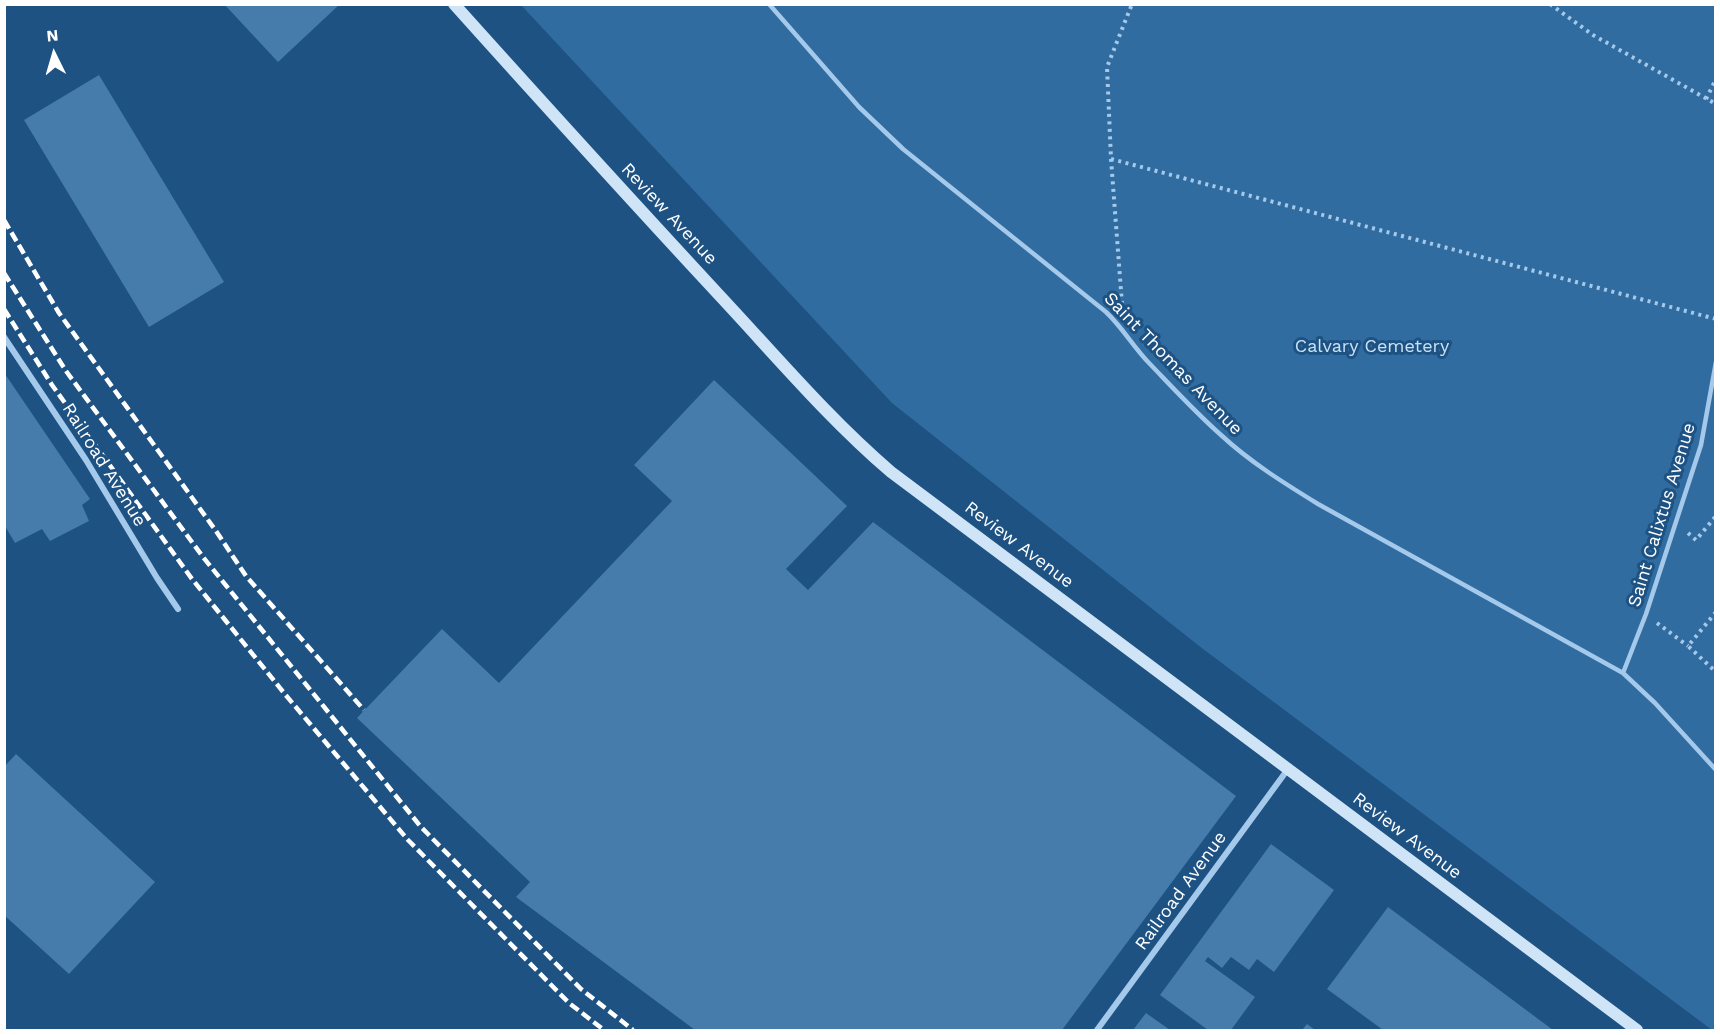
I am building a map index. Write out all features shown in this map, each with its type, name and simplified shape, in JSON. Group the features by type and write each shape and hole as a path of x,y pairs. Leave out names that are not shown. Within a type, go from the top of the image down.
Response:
{"main road":[{"name":"Review Avenue","path":"454,4 616,184 838,423 891,472 1637,1030"}],"street":[{"name":"Railroad Avenue","path":"4,337 86,460 178,609"},
{"name":"Railroad Avenue","path":"1097,1030 1288,769"}],"lane":[{"name":"Saint Thomas Avenue","path":"769,4 860,107 903,149 1106,312 1145,359 1221,436 1290,487 1338,516 1623,673 1655,703 1716,770"},
{"name":"Saint Calixtus Avenue","path":"1623,673 1646,614 1701,445 1716,362"}],"path":[{"path":"1124,331 1111,159 1107,67 1132,4"},
{"path":"1550,4 1593,35 1716,104"},
{"path":"1706,99 1716,79"},
{"path":"1111,159 1716,320"},
{"path":"1676,523 1696,540 1716,516"},
{"path":"1688,646 1716,612"},
{"path":"1646,614 1688,646 1716,672"}],"green space":[{"name":"Calvary Cemetery","path":"521,5 1715,5 1715,1030 1203,649 892,403"}],"building":[{"path":"224,4 340,4 278,62"},
{"path":"99,75 224,282 149,327 24,120"},
{"path":"5,374 90,499 82,505 89,521 50,541 42,529 15,543 5,526"},
{"path":"714,380 847,506 786,569 808,590 873,522 1236,796 1062,1030 695,1030 516,897 530,882 357,718 442,629 499,683 672,501 634,465"},
{"path":"16,754 155,882 69,974 4,915 4,767"},
{"path":"1271,844 1334,890 1274,972 1257,959 1249,970 1231,957 1222,968 1208,957 1205,961 1255,997 1231,1030 1208,1030 1160,995"},
{"path":"1388,907 1553,1030 1383,1030 1327,989"},
{"path":"1146,1013 1170,1030 1133,1030"},
{"path":"1307,1024 1315,1030 1302,1030"}],"railway":[{"path":"4,220 59,313 246,576 364,710"},
{"path":"4,273 66,371 203,557 421,827 581,989 633,1030"},
{"path":"4,309 52,385 192,579 284,693 408,840 569,1003 604,1030"}]}
